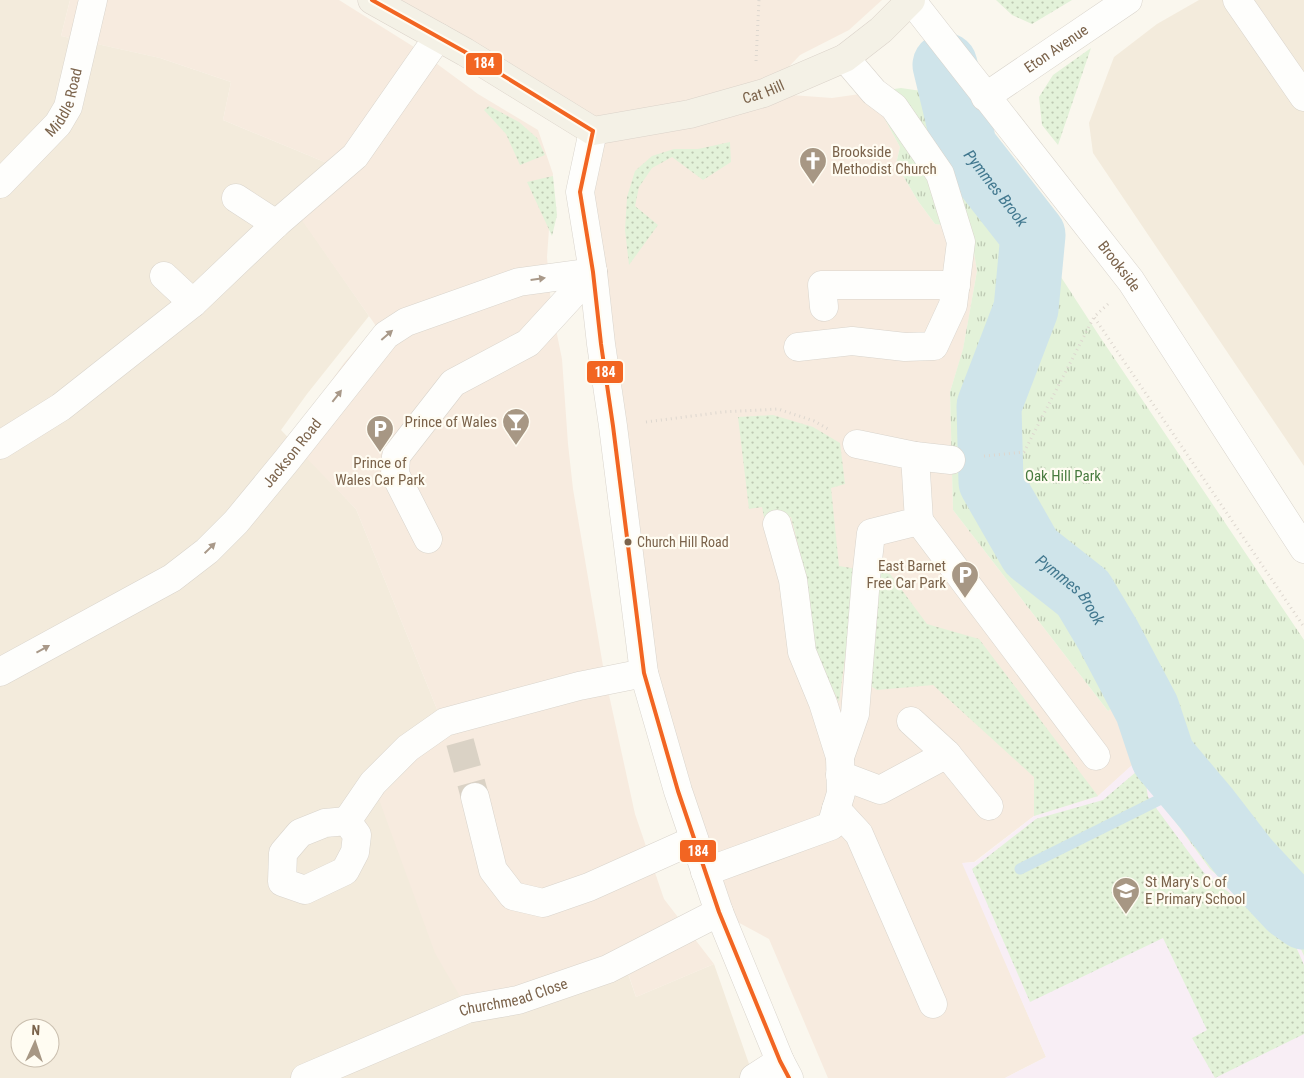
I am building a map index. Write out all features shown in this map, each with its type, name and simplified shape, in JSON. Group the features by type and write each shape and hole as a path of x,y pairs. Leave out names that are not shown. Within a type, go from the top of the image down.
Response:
{"main road":[{"path":"372,0 465,52 593,131"},
{"name":"Cat Hill","path":"593,131 690,114 764,93 845,58 881,30 911,0"}],"street":[{"name":"Middle Road","path":"0,184 58,124 68,107 93,0"},
{"name":"Brookside","path":"911,0 1131,281 1304,549"},
{"name":"Eton Avenue","path":"986,96 1128,0"},
{"path":"1237,0 1304,97"},
{"path":"0,445 61,407 193,303 276,224 355,156 438,38"},
{"path":"798,347 852,341 905,346 934,346 954,305 961,242 940,174 894,108 874,92 845,58"},
{"path":"593,131 580,192 593,272 644,672 678,791 719,912 785,1069 754,1078"},
{"path":"236,198 276,224"},
{"path":"428,539 395,474 396,456 453,384 528,343 593,272"},
{"name":"Jackson Road","path":"0,672 172,578 207,551 236,522 386,335 406,322 519,282 593,272"},
{"path":"164,276 193,303"},
{"path":"824,307 822,285 956,286"},
{"path":"857,444 915,456 951,460"},
{"path":"915,456 919,521 1096,756"},
{"path":"840,766 855,714 871,533 919,521"},
{"path":"705,872 831,826 841,793 840,766 823,703 802,652 792,580 777,524"},
{"path":"347,821 373,783 408,748 445,722 457,731 579,686 644,672"},
{"path":"910,720 946,754 990,806"},
{"path":"840,766 880,790 946,754"},
{"path":"475,797 494,870 512,896 544,903 588,887 694,840"},
{"path":"836,809 859,834 933,1004"},
{"name":"Churchmead Close","path":"305,1078 467,1008 518,1000 608,969 719,912"}],"path":[{"path":"759,0 756,60 764,93"},
{"path":"951,460 1024,452 1094,317 1131,281"},
{"path":"1094,317 1304,627"},
{"path":"613,426 723,412 778,409 814,421 857,444"}],"shaded area":[{"path":"0,0 70,0 61,36 160,58 231,82 223,120 327,163 288,199 369,316 281,430 356,509 443,724 626,968 636,997 714,964 754,1078 0,1078"},
{"path":"70,0 339,0 414,47 478,94 538,130 553,174 547,257 551,305 562,359 573,489 604,672 635,814 664,899 714,964 636,997 622,955 465,1005 435,953 373,783 443,724 356,509 289,440 344,363 376,326 287,199 327,163 223,120 231,82 160,58 61,36"},
{"path":"372,0 882,0 849,30 800,55 764,93 832,98 874,92 881,112 900,147 896,164 918,201 935,224 970,227 977,271 963,350 950,392 953,510 1108,711 1121,699 1154,746 1098,796 1034,816 974,862 963,863 1046,1057 1005,1078 828,1078 769,939 719,912 644,673 593,272 593,131"},
{"path":"1199,0 1304,0 1304,466 1093,153 1089,123 1114,57 1157,24"},
{"name":"St Mary's C of E Primary School","path":"1144,754 1152,790 1210,869 1241,896 1294,933 1304,956 1304,1078 1005,1078 1046,1057 962,863 975,862 1034,816 1098,796"}],"green space":[{"path":"996,0 1072,0 1032,24 1012,15"},
{"path":"1091,48 1058,145 1042,125 1039,97 1053,75"},
{"name":"Oak Hill Park","path":"901,88 935,93 955,114 1100,337 1304,640 1304,956 1294,933 1241,896 1210,869 1152,790 1144,754 1154,746 1122,700 1108,711 953,510 950,392 963,349 977,271 970,228 935,224 918,201 896,164 900,147 881,112 874,92"},
{"path":"489,106 519,122 537,138 545,155 520,165 506,134 484,110"},
{"path":"730,142 731,162 703,180 672,157 652,168 639,187 635,206 658,225 629,265 625,230 627,197 635,171 652,156 674,149 698,149"},
{"path":"553,176 557,215 552,236 527,182"},
{"path":"773,415 813,427 840,443 845,484 831,488 839,566 857,569 839,702 813,650 807,580 791,517 765,522 762,507 749,509 738,417"},
{"path":"873,571 890,574 927,624 979,639 1098,796 1034,816 1034,777 933,685 877,690 864,682"},
{"name":"St Mary's C of E Primary School","path":"1143,766 1148,797 1204,873 1240,901 1290,933 1304,965 1304,1034 1215,1078 1192,1038 1207,1030 1163,938 1030,1002 972,869 1036,819 1103,800"}],"waterway":[{"name":"Pymmes Brook","path":"945,65 965,148 1033,235 1026,309 989,406 991,482 1031,552 1083,593 1108,635 1147,709 1163,757 1247,861 1290,907 1304,917"},
{"path":"1020,869 1187,786"}],"tunnel":[{"path":"460,742 475,797"}],"transit line":[{"name":"184","path":"372,0 465,52 593,131"},
{"name":"184","path":"593,131 580,192 593,272 644,673 678,791 719,912 780,1061 789,1078"}],"place":[{"name":"Brookside Methodist Church","path":"813,185"},
{"name":"Prince of Wales","path":"516,446"},
{"name":"Prince of Wales Car Park","path":"380,453"},
{"name":"Church Hill Road","path":"628,542"},
{"name":"East Barnet Free Car Park","path":"965,599"},
{"name":"St Mary's C of E Primary School","path":"1126,915"}]}
